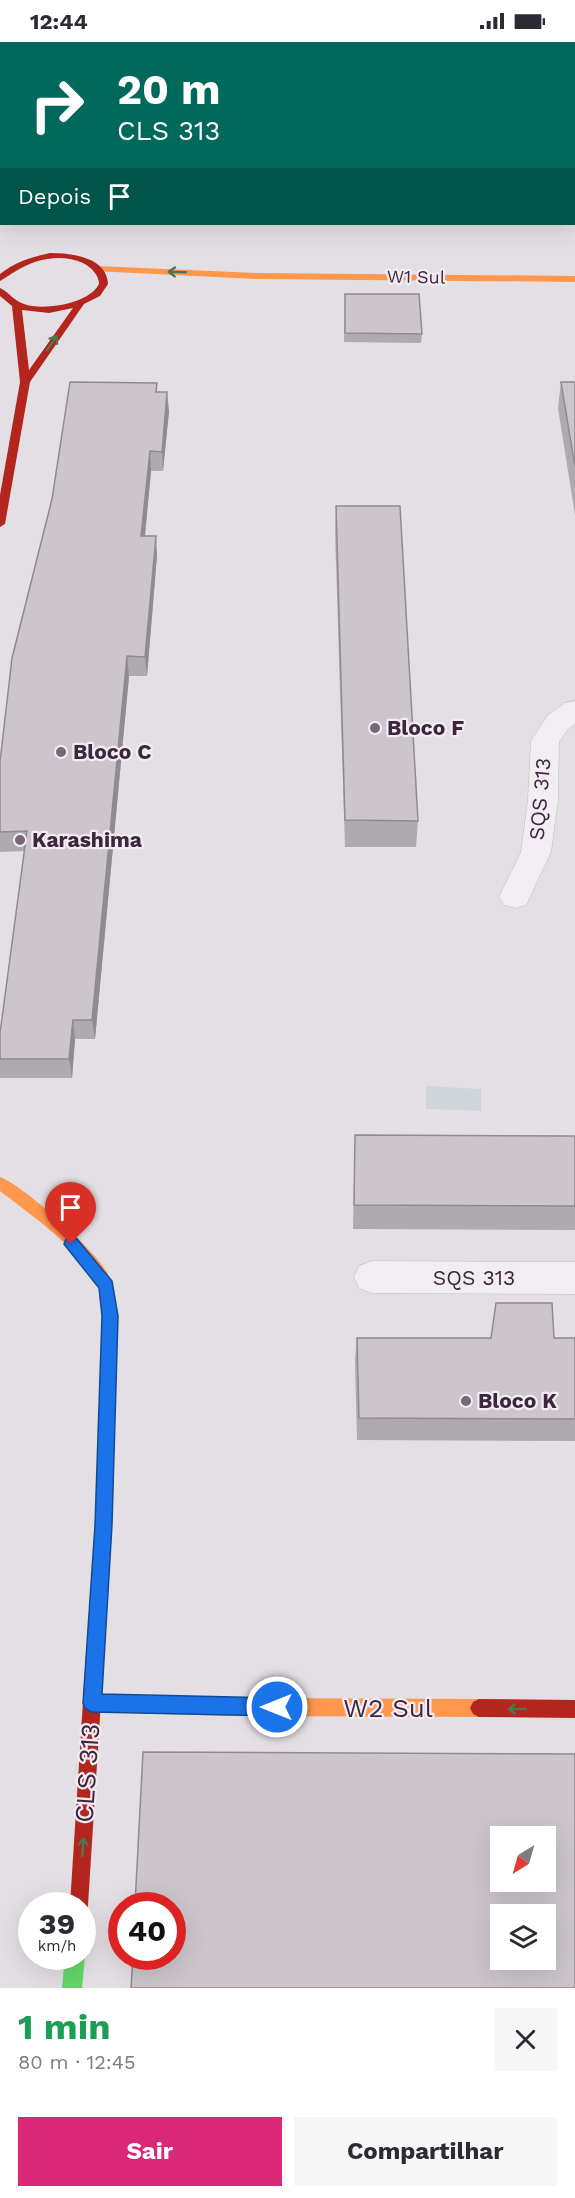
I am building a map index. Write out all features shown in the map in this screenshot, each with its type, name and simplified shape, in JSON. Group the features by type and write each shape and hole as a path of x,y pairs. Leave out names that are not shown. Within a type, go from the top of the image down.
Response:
{"street":[{"name":"W1 Sul","path":"4,286 26,260 56,257 84,261 97,269 256,276 575,279"},
{"path":"95,296 102,287 103,278 97,269"},
{"name":"W1 Sul","path":"176,286 256,276"},
{"path":"4,286 37,310 59,309 80,304 95,296 118,293"},
{"path":"0,524 25,382 4,286"},
{"path":"25,382 80,304"},
{"name":"SQS 313","path":"515,897 536,852 543,800 545,741 558,722 575,710"},
{"name":"CLS 313","path":"0,1183 60,1231 94,1269 106,1286 108,1296 110,1316 104,1513 80,1892"},
{"path":"10,1207 29,1208"},
{"name":"SQS 313","path":"372,1277 575,1278"},
{"name":"W2 Sul","path":"92,1703 231,1707 575,1709"},
{"path":"72,1988 74,1970"}],"shaded area":[{"path":"426,1086 481,1089 481,1111 426,1109"}],"building":[{"path":"345,294 419,294 422,334 345,333"},
{"path":"70,382 157,383 156,392 167,392 162,452 150,451 141,536 156,536 145,657 127,656 92,1020 73,1020 69,1059 0,1059 0,1033 27,831 0,832 0,762 12,658 52,499"},
{"path":"561,382 575,382 575,467"},
{"name":"Bloco F","path":"336,506 400,506 418,821 345,820"},
{"path":"355,1135 575,1136 575,1206 354,1205"},
{"name":"Bloco K","path":"496,1303 552,1303 554,1338 575,1338 575,1419 359,1418 357,1338 491,1338"},
{"path":"143,1752 575,1754 575,1988 131,1988 132,1970 186,1970 186,1892 136,1892"}],"traffic: fast":[{"path":"72,1988 74,1970"}],"traffic: slow":[{"path":"97,269 256,276 575,279"},
{"path":"0,1183 76,1245 100,1274 107,1288 110,1316 103,1525 95,1654"},
{"path":"92,1703 231,1707 479,1708"}],"traffic: jam":[{"path":"0,278 10,270 36,259 65,256 79,258 91,264 104,282 94,296 49,310 27,309 17,305 0,291"},
{"path":"25,382 80,304"},
{"path":"0,524 25,382 17,306"},
{"path":"80,1892 95,1654"},
{"path":"479,1708 575,1709"}],"place":[{"name":"Bloco F","path":"375,728"},
{"name":"Bloco C","path":"61,752"},
{"name":"Karashima","path":"20,840"},
{"name":"Bloco K","path":"466,1401"}],"route":[{"path":"71,1244 106,1286 110,1316 103,1525 92,1703 277,1707"}]}
